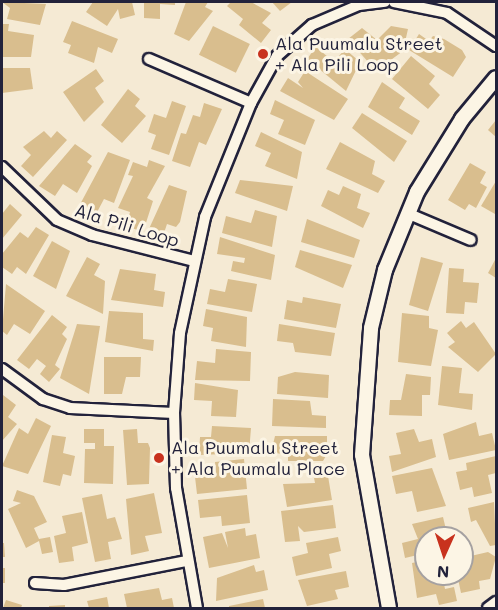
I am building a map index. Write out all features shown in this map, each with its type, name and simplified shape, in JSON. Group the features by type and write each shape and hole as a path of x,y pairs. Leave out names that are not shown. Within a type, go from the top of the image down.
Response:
{"street":[{"path":"336,2 344,11"},
{"path":"197,609 186,561 174,413 180,333 194,261 213,196 251,103 287,45 312,25 344,11 385,2"},
{"path":"394,2 447,13 496,46"},
{"path":"149,59 251,103"},
{"path":"389,609 364,483 362,390 377,297 407,213 446,142 496,78"},
{"name":"Ala Pili Loop","path":"2,167 57,220 92,235 194,261"},
{"path":"407,213 471,240"},
{"path":"2,369 43,399 70,408 174,413"},
{"path":"35,583 64,585 186,561"},
{"path":"488,609 496,602"}],"building":[{"path":"2,2 46,4 40,25 7,19 10,8"},
{"path":"93,2 132,2 135,15 120,19 118,9 107,26 86,12"},
{"path":"144,2 175,2 175,5 160,4 160,19 144,18"},
{"path":"186,2 208,2 205,7 213,11 189,41 174,34"},
{"path":"231,2 251,2 271,13 262,23 271,30 261,43 239,25 243,19 227,6"},
{"path":"272,2 292,2 280,11"},
{"path":"72,21 118,39 112,53 98,47 94,63 68,53 71,45 63,42"},
{"path":"2,24 9,24 8,31 34,35 31,57 2,57"},
{"path":"213,26 250,44 236,73 199,55"},
{"path":"391,26 408,29 403,51 376,71 348,39 362,28 377,40"},
{"path":"419,34 429,41 433,36 444,39 462,50 466,57 453,77 409,50"},
{"path":"316,47 334,62 345,49 360,62 346,91 307,59"},
{"path":"411,56 435,76 429,84 440,95 428,109 392,79"},
{"path":"2,68 30,68 33,89 2,93"},
{"path":"96,69 104,81 95,88 104,102 84,122 63,92"},
{"path":"305,71 348,99 334,120 280,91 288,78 303,88 298,82"},
{"path":"382,82 405,98 399,108 420,121 412,135 368,107"},
{"path":"128,89 140,99 135,106 146,116 122,143 101,125"},
{"path":"275,100 315,120 305,145 278,134 284,120 270,114"},
{"path":"172,101 186,106 169,155 151,149 156,135 148,132 154,114 166,118"},
{"path":"204,103 222,109 206,145 199,142 190,167 172,161 181,133 186,134 193,115 200,117"},
{"path":"362,113 407,141 394,162 352,128"},
{"path":"496,120 496,137 488,130"},
{"path":"44,131 51,138 57,131 67,140 33,177 21,166 31,155 23,147"},
{"path":"261,132 302,152 297,179 265,166 271,153 255,146"},
{"path":"340,142 375,161 372,174 385,181 378,193 326,169"},
{"path":"75,144 92,156 87,162 92,166 77,193 63,184 55,196 39,186"},
{"path":"108,152 130,160 114,203 104,199 95,216 77,210"},
{"path":"149,160 165,166 147,198 153,201 143,232 126,226 130,212 118,208 133,176 128,175 133,162 147,167"},
{"path":"470,163 486,172 480,183 487,187 476,208 469,204 465,210 448,200"},
{"path":"240,180 293,186 287,211 235,193"},
{"path":"496,181 496,211 495,214 481,206"},
{"path":"169,185 187,191 180,222 176,227 167,224 163,236 148,231"},
{"path":"343,186 361,194 357,208 370,213 363,228 321,206 328,190 339,195"},
{"path":"10,204 22,215 2,239 2,214"},
{"path":"255,210 277,216 272,247 222,233 226,216 251,223"},
{"path":"307,219 360,240 354,258 301,242"},
{"path":"36,227 49,235 26,274 17,267 12,274 2,267 2,254 20,232 28,238"},
{"path":"220,237 275,255 271,280 231,271 233,261 244,263 245,258 217,254"},
{"path":"52,241 70,251 56,289 33,276"},
{"path":"300,250 352,265 343,288 295,267"},
{"path":"87,257 100,264 94,275 105,281 103,314 66,296"},
{"path":"421,257 443,263 428,311 409,305"},
{"path":"496,258 496,278 488,273"},
{"path":"449,268 464,269 463,282 479,283 477,303 465,302 464,314 446,313"},
{"path":"120,269 156,274 154,290 165,292 163,307 111,300"},
{"path":"228,279 257,284 252,312 207,304 210,289 225,292"},
{"path":"6,284 45,311 30,334 14,324 7,335 2,331"},
{"path":"303,297 341,304 336,328 284,319 287,300 302,303"},
{"path":"206,309 247,317 246,347 211,341 213,328 203,326"},
{"path":"109,311 143,313 143,339 154,340 153,351 105,342"},
{"path":"402,313 429,316 429,328 438,330 431,366 398,362"},
{"path":"52,315 67,327 62,334 67,339 55,365 60,369 49,382 40,374 46,366 37,359 29,369 17,360"},
{"path":"461,321 466,328 474,322 496,354 478,372 448,347 455,342 447,333"},
{"path":"77,324 100,326 89,394 60,378"},
{"path":"279,324 335,333 331,356 295,352 293,343 277,341"},
{"path":"216,349 251,352 250,381 195,380 197,361 215,363"},
{"path":"104,357 141,357 140,377 126,377 122,394 104,394"},
{"path":"442,366 462,368 459,393 473,394 472,410 438,405"},
{"path":"295,372 329,375 328,398 277,394 278,377"},
{"path":"406,374 431,377 430,395 422,395 422,416 389,415 390,400 401,400"},
{"path":"195,383 238,390 236,417 211,416 212,401 194,400"},
{"path":"3,395 16,405 8,417 17,424 2,441"},
{"path":"273,399 310,401 312,415 326,416 326,428 272,426"},
{"path":"36,418 51,426 28,474 2,466 19,428 28,434"},
{"path":"476,422 479,436 492,433 496,450 449,460 443,434"},
{"path":"212,426 251,428 249,453 199,455 200,437 211,437"},
{"path":"84,429 104,429 104,446 114,446 113,484 84,483 85,449 95,449 95,443 84,443"},
{"path":"137,429 138,443 148,443 150,448 149,484 127,485 123,430"},
{"path":"414,429 419,442 432,439 436,457 392,472 389,456 401,454 396,433"},
{"path":"52,435 66,437 63,453 75,456 71,476 63,474 60,486 43,482"},
{"path":"275,436 327,436 327,454 323,461 288,461 288,454 271,453"},
{"path":"496,456 496,473 488,475 492,493 474,497 472,487 460,490 456,472 467,470 466,463"},
{"path":"244,459 247,489 197,494 195,477 216,472 215,462"},
{"path":"432,468 446,506 417,512 412,491 396,494 392,476"},
{"path":"328,476 332,500 287,507 283,484 315,483 314,478"},
{"path":"17,490 34,496 47,522 34,528 39,539 50,537 53,552 42,554 39,541 26,548 8,509 21,503 13,501"},
{"path":"154,493 162,533 145,536 149,551 131,555 126,499"},
{"path":"102,494 107,519 115,517 122,539 108,542 111,559 95,562 82,498"},
{"path":"247,495 250,523 222,526 221,516 200,518 198,500"},
{"path":"494,502 496,545 490,546 476,520 471,522 468,508"},
{"path":"333,505 336,528 304,532 298,526 300,541 285,542 281,511"},
{"path":"82,512 88,543 72,547 74,561 59,563 54,536 66,533 62,516"},
{"path":"443,517 445,526 414,526 414,529 412,524"},
{"path":"245,528 246,536 256,534 260,558 209,568 203,537 222,533 228,548 225,532"},
{"path":"338,537 341,551 329,554 332,568 296,576 292,557 308,553 306,543"},
{"path":"414,540 414,556 405,558 402,543"},
{"path":"2,543 4,543 5,557 2,557"},
{"path":"488,552 496,557 490,579 479,581 480,589 461,593 460,586 474,586 474,555"},
{"path":"254,565 256,572 264,570 268,590 216,601 217,578"},
{"path":"2,568 5,568 5,583 2,583"},
{"path":"346,571 349,587 335,590 338,599 307,606 298,580"},
{"path":"415,586 444,586 445,589 454,587 457,601 439,605 436,594 417,598"},
{"path":"159,588 162,600 172,598 174,608 127,608 124,594"},
{"path":"107,597 109,608 89,608 87,601"},
{"path":"263,599 265,608 229,608 229,606"},
{"path":"6,600 22,605 21,608 3,608"},
{"path":"65,605 65,608 49,608 49,606"}],"place":[{"name":"Ala Puumalu Street + Ala Pili Loop","path":"263,54"},
{"name":"Ala Puumalu Street + Ala Puumalu Place","path":"159,458"}]}
